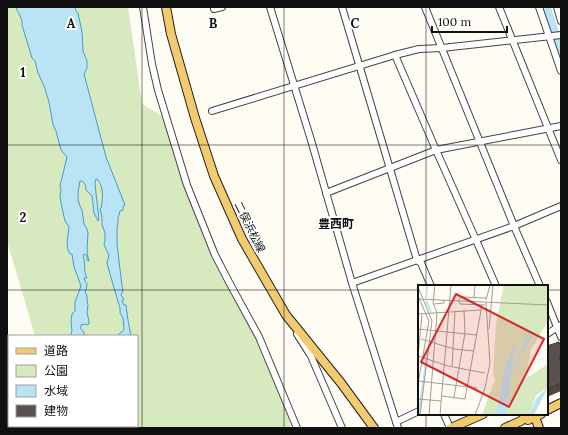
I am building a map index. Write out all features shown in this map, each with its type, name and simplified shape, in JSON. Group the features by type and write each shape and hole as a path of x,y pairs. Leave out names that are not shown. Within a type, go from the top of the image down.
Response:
{"main road":[{"name":"二俣浜松線","path":"166,7 171,34 195,118 214,176 242,240 286,315 341,383 374,428"},
{"path":"548,409 561,403"},
{"path":"450,428 481,415"},
{"path":"505,428 530,416 539,428"}],"street":[{"path":"143,7 152,64 158,90 187,185 215,255 259,337 297,428"},
{"path":"214,9 222,7"},
{"path":"270,7 352,283 397,425 418,412"},
{"path":"342,7 417,260 421,263 431,285"},
{"path":"425,7 540,285"},
{"path":"499,7 561,160"},
{"path":"539,7 561,71"},
{"path":"557,7 561,21"},
{"path":"212,111 419,49 442,48 561,35"},
{"path":"395,55 496,285"},
{"path":"326,193 436,150 561,126"},
{"path":"352,283 476,240 561,206"},
{"path":"548,304 559,326 561,337"},
{"path":"286,315 311,356 342,428"},
{"path":"548,333 559,326"},
{"path":"444,415 450,428"}],"green space":[{"path":"7,7 128,7 142,104 167,119 200,214 280,389 291,428 32,428 138,427 138,335 35,335 7,241"}],"water":[{"path":"16,7 75,7 78,13 82,32 83,51 87,61 87,68 84,74 106,157 125,205 123,206 123,210 120,211 118,218 117,244 123,291 121,295 124,300 122,301 124,305 126,305 131,335 118,335 124,330 123,318 120,313 120,308 107,263 109,255 104,245 105,233 102,225 100,209 102,204 102,193 101,186 96,179 95,184 98,221 94,213 92,196 86,190 85,184 82,181 80,181 78,196 84,224 88,233 87,253 89,261 87,260 87,256 84,254 83,255 87,278 84,278 87,284 85,291 87,296 89,324 82,324 80,328 85,335 71,335 72,314 75,311 75,302 81,286 74,267 72,254 70,254 68,250 67,243 69,227 65,221 60,197 60,186 67,157 61,150 53,125 49,102 35,61 32,58 22,25 22,20"}],"building":[{"path":"559,342 561,348 561,356 559,357 561,362 561,383 548,389 548,346"}],"waterway":[{"path":"546,7 561,52"},
{"path":"548,337 554,333"}],"district":[{"name":"豊西町","path":"336,223"}]}
